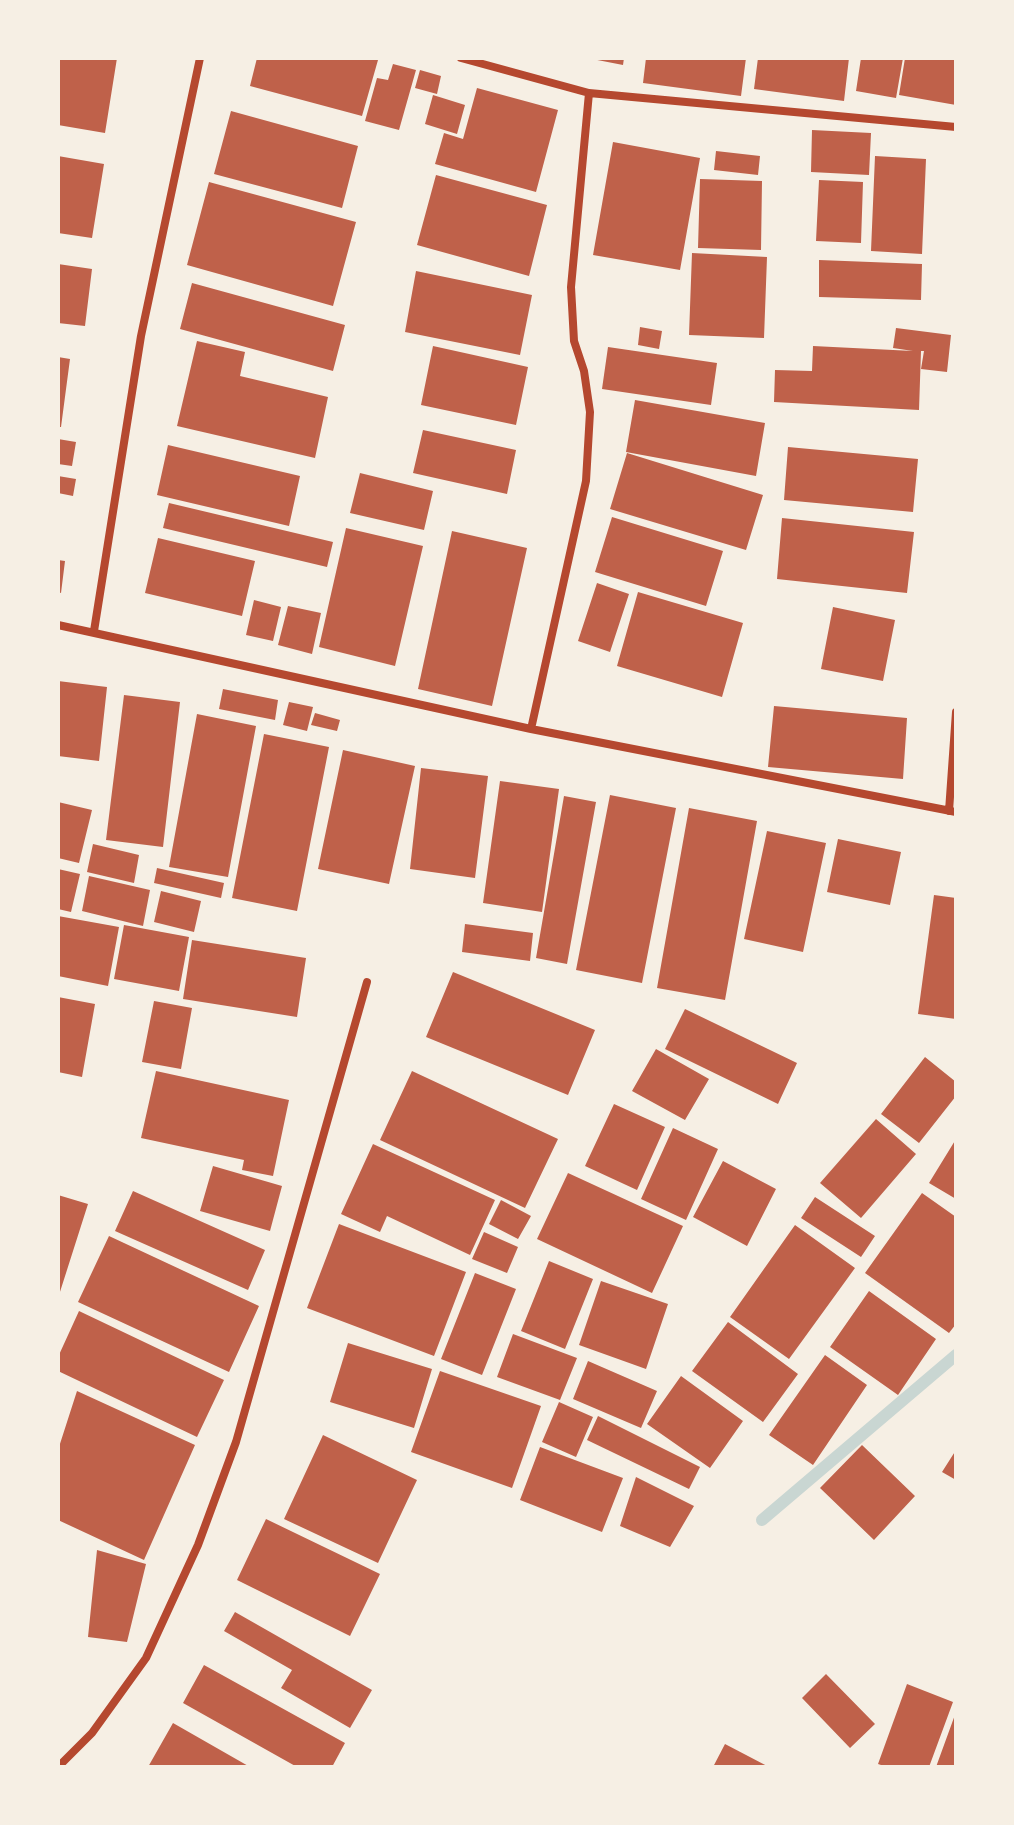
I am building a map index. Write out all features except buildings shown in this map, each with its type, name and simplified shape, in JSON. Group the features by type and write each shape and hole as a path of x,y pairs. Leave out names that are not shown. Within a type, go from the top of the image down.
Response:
{"street":[{"path":"94,631 141,336 200,58"},
{"path":"461,58 589,93 956,127"},
{"path":"531,729 586,481 590,412 584,371 574,341 571,287 589,93"},
{"path":"58,625 531,729 952,811 956,712"},
{"path":"58,1767 92,1733 146,1658 198,1545 236,1442 367,982"}],"waterway":[{"path":"762,1520 956,1355"}]}
